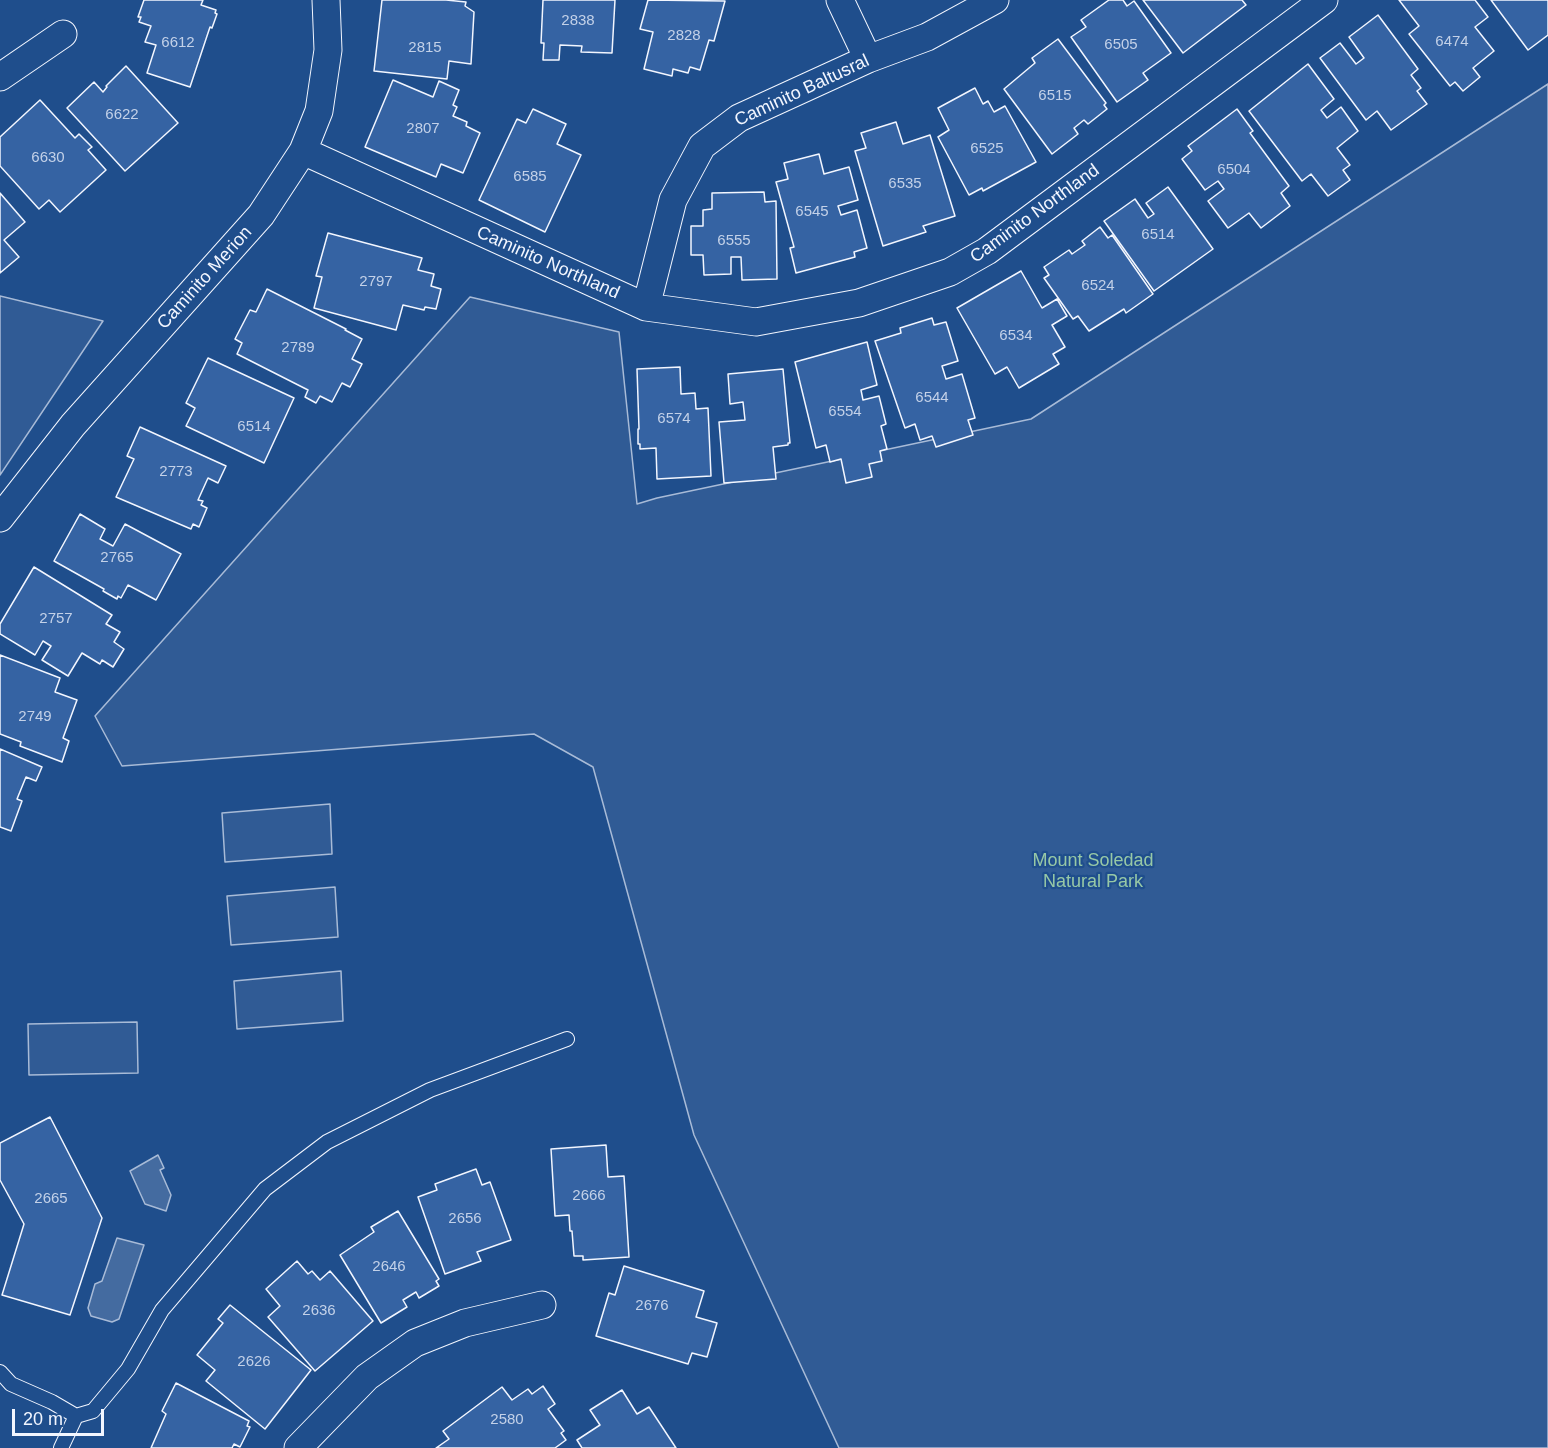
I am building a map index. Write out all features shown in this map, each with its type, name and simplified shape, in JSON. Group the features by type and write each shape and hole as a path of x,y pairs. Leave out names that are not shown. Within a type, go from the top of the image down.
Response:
{"street":[{"name":"Caminito Merion","path":"0,518 73,425 261,215 303,151 319,111 328,50 326,0"},
{"path":"840,0 868,59"},
{"name":"Caminito Baltusral","path":"646,308 673,200 702,146 739,118 868,59 927,37 995,0"},
{"name":"Caminito Northland","path":"303,151 646,308 756,322 859,303 950,272 987,251 1324,0"},
{"path":"0,77 63,34"},
{"path":"298,1448 367,1377 416,1343 465,1323 542,1305"}],"lane":[{"path":"0,1372 11,1384 52,1402 76,1416 93,1411 128,1369 162,1310 265,1189 327,1142 430,1090 567,1039"},
{"path":"61,1448 76,1416"}],"green space":[{"name":"Mount Soledad Natural Park","path":"1548,84 1548,1448 839,1448 694,1135 593,767 534,734 122,766 95,716 470,297 619,332 637,504 1031,419"},
{"path":"0,296 103,321 0,475"},
{"path":"330,804 332,854 225,862 222,813"},
{"path":"335,887 338,937 231,945 227,896"},
{"path":"341,971 343,1021 237,1029 234,981"},
{"path":"137,1022 138,1073 29,1075 28,1024"}],"shaded area":[{"path":"158,1155 164,1168 160,1170 171,1195 166,1211 145,1204 130,1171"},
{"path":"117,1238 144,1245 119,1319 112,1322 91,1316 88,1308 95,1284 102,1281"}],"building":[{"path":"144,0 203,0 201,5 216,10 217,14 212,28 210,27 190,87 147,73 156,45 145,42 151,26 139,22 141,17 138,17"},
{"path":"382,0 466,2 465,6 474,12 471,64 449,61 447,79 374,71"},
{"path":"543,0 615,0 612,53 581,52 582,46 560,45 559,60 543,60 544,43 541,43"},
{"path":"648,0 725,1 714,41 709,40 700,70 690,67 688,73 673,69 672,76 644,69 653,32 640,29"},
{"path":"1109,0 1123,0 1127,6 1134,1 1171,53 1143,73 1148,80 1117,102 1071,37 1086,27 1081,20"},
{"path":"1143,0 1242,0 1246,5 1183,53"},
{"path":"1399,0 1475,0 1488,17 1475,27 1494,51 1473,68 1480,77 1463,91 1455,82 1450,86 1409,34 1419,26"},
{"path":"1491,0 1548,0 1548,35 1528,50"},
{"path":"1378,15 1418,69 1411,75 1421,88 1417,91 1427,104 1391,130 1377,111 1366,120 1320,58 1340,43 1356,64 1364,58 1349,37"},
{"path":"1058,39 1106,103 1104,105 1107,109 1088,124 1084,120 1074,128 1078,134 1052,154 1004,89 1035,63 1032,58"},
{"path":"1308,64 1334,99 1321,110 1327,118 1341,107 1358,131 1337,148 1350,165 1343,170 1350,180 1328,196 1311,174 1302,181 1249,111"},
{"path":"126,66 178,123 125,171 67,108 94,82 103,92"},
{"path":"393,80 433,97 439,81 459,90 453,105 457,107 453,116 467,122 466,126 480,133 463,173 441,164 436,177 365,147"},
{"path":"975,88 983,104 988,101 994,112 1005,106 1036,162 983,191 982,188 969,195 938,137 949,130 938,108"},
{"path":"40,100 75,138 79,134 92,147 88,150 106,170 60,212 49,200 39,209 0,166 0,137"},
{"path":"533,109 566,124 557,144 581,155 545,232 479,200 517,119 526,123"},
{"path":"1237,109 1253,131 1250,133 1289,186 1281,193 1290,206 1261,228 1249,213 1228,228 1208,201 1224,189 1218,181 1205,190 1182,159 1192,151 1188,146"},
{"path":"896,122 903,144 930,135 955,216 923,226 926,232 883,246 855,151 866,148 861,133"},
{"path":"819,154 824,174 849,167 858,200 838,206 841,215 857,210 867,248 854,252 855,257 796,273 790,248 794,247 776,182 788,179 784,163"},
{"path":"1168,187 1213,249 1154,291 1104,221 1135,199 1148,218 1154,214 1146,203"},
{"path":"764,192 765,202 776,201 777,279 742,280 741,257 731,257 731,274 704,275 703,255 691,255 691,226 703,226 703,210 712,209 712,193"},
{"path":"0,193 25,222 4,240 19,257 0,273"},
{"path":"1100,227 1108,238 1112,235 1153,294 1126,313 1124,309 1089,331 1078,316 1073,319 1044,278 1049,275 1044,267 1069,250 1072,254 1085,245 1082,241"},
{"path":"328,233 422,258 418,270 434,274 431,286 441,289 436,309 425,307 424,310 403,305 396,330 314,308 322,277 316,276"},
{"path":"1021,271 1042,308 1057,299 1067,316 1052,325 1065,347 1053,354 1059,364 1019,388 1007,367 995,374 957,308"},
{"path":"267,289 362,339 352,359 362,364 350,387 342,383 332,402 320,396 316,403 305,397 308,390 237,354 242,343 235,339 250,310 256,312"},
{"path":"932,318 934,325 946,322 958,361 942,366 946,379 962,374 975,418 968,420 973,435 936,447 932,436 920,440 915,424 905,428 875,341 901,333 900,328"},
{"path":"867,342 877,385 861,390 863,400 879,396 886,424 881,426 887,449 880,451 882,461 869,464 872,477 846,483 841,459 830,462 826,445 816,448 795,362"},
{"path":"208,358 294,398 264,463 186,426 195,408 186,403"},
{"path":"680,367 681,394 695,393 696,409 708,408 711,476 657,479 656,448 640,449 640,444 638,444 637,369"},
{"path":"783,369 790,443 773,447 776,479 724,483 719,422 745,420 743,402 730,404 728,374"},
{"path":"140,427 226,466 218,483 208,478 198,500 203,501 201,505 207,508 199,527 193,524 191,529 116,497 134,459 127,456"},
{"path":"80,514 105,529 100,539 113,546 125,524 181,554 156,600 128,585 121,598 118,596 117,599 103,591 104,589 54,561"},
{"path":"34,567 112,615 106,624 120,632 114,642 124,649 113,667 102,660 100,664 82,653 68,676 42,660 51,646 43,641 35,655 0,634 0,624"},
{"path":"0,655 60,678 55,692 77,700 63,738 69,741 62,762 20,746 21,742 0,734"},
{"path":"0,749 42,767 36,781 26,777 17,799 22,801 11,831 0,827"},
{"path":"50,1117 102,1218 70,1315 2,1295 24,1224 0,1180 0,1143"},
{"path":"606,1145 608,1177 624,1176 629,1257 583,1260 583,1256 574,1256 569,1215 555,1216 551,1149"},
{"path":"476,1169 482,1185 490,1182 511,1240 477,1252 481,1261 445,1274 418,1197 437,1190 435,1184"},
{"path":"398,1211 439,1279 436,1281 439,1286 419,1298 416,1292 403,1300 407,1307 381,1323 340,1255 374,1232 371,1227"},
{"path":"297,1261 308,1274 312,1271 320,1280 330,1271 373,1321 315,1371 268,1317 280,1306 266,1289"},
{"path":"624,1266 704,1291 696,1317 717,1323 707,1357 692,1353 688,1364 596,1336 609,1293 615,1295"},
{"path":"230,1305 311,1370 265,1429 206,1381 215,1370 197,1355 223,1323 218,1319"},
{"path":"176,1383 249,1421 247,1426 250,1427 240,1447 234,1444 232,1448 151,1448 166,1414 162,1411"},
{"path":"543,1386 555,1404 548,1409 564,1431 561,1433 566,1440 555,1448 436,1448 449,1439 443,1431 502,1387 512,1400 528,1389 532,1394"},
{"path":"622,1390 637,1414 649,1407 676,1448 582,1448 577,1440 600,1425 590,1410"}]}
